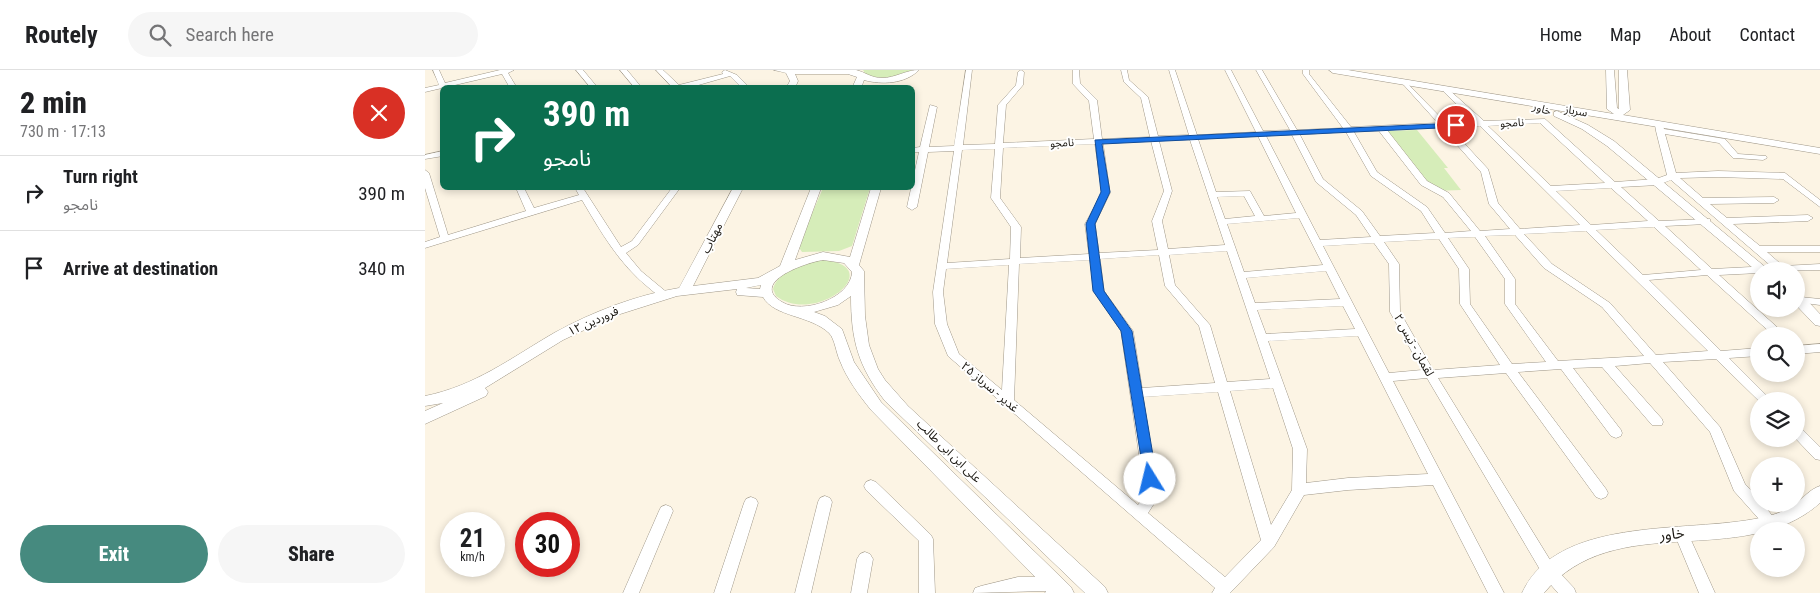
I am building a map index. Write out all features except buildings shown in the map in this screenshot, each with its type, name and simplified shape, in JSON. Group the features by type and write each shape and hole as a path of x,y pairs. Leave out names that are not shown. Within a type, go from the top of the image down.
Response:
{"street":[{"path":"436,70 443,85"},
{"path":"464,84 506,70 513,85"},
{"path":"579,70 592,85"},
{"path":"623,70 636,85"},
{"path":"659,70 675,85"},
{"path":"716,70 730,74 743,85"},
{"path":"778,70 860,73 884,80 912,72"},
{"name":"غدیر - سرباز ۲۵","path":"969,70 938,292 941,324 954,356 1140,514 1223,590"},
{"path":"1075,70 1077,84 1093,100 1097,142 1106,192 1090,224 1099,291 1127,331 1152,496 1140,514"},
{"path":"1124,70 1126,81 1144,97 1167,191 1157,221 1170,286 1204,325 1269,542"},
{"path":"1172,70 1239,275 1300,449 1299,490 1269,542 1223,590"},
{"path":"1228,70 1496,593"},
{"name":"لقمان - تیس ۲","path":"1259,70 1319,180 1359,213 1394,264 1395,312 1430,374 1550,573 1567,593"},
{"path":"1306,70 1349,130 1374,174 1424,209 1464,269 1465,304 1509,369 1601,493"},
{"name":"سرباز","path":"1333,70 1354,71 1820,146"},
{"path":"1610,70 1612,109 1619,115 1625,110 1623,70"},
{"path":"791,71 794,81 792,85"},
{"name":"سرباز","path":"1354,71 1447,90 1507,99 1566,113 1619,115 1659,128 1820,151"},
{"path":"906,85 912,72"},
{"path":"1008,402 1017,227 995,198 1002,105 1019,85 1021,72"},
{"path":"689,85 730,74"},
{"path":"1404,82 1485,171 1494,204 1518,232 1549,266 1605,305 1715,430 1739,487 1770,522"},
{"path":"425,90 440,87"},
{"path":"1447,90 1757,392"},
{"path":"912,207 933,107"},
{"name":"خاور","path":"1566,113 1611,142 1754,262"},
{"name":"نامجو","path":"915,150 1542,121 1612,184"},
{"path":"1763,158 1736,156 1722,142 1659,128 1671,176 1772,262"},
{"path":"1382,129 1424,184 1446,195 1478,234 1510,279 1510,304 1616,433"},
{"path":"425,158 440,154"},
{"path":"425,173 445,239"},
{"path":"1550,189 1658,182 1671,176 1718,174 1785,176 1820,204"},
{"path":"1612,184 1771,327"},
{"path":"521,190 531,212"},
{"path":"620,252 635,243 675,190"},
{"name":"مهتاب","path":"685,289 737,190"},
{"path":"786,266 815,190"},
{"path":"791,309 820,306 834,302 846,294 856,271 876,190"},
{"path":"425,245 531,212 582,192 620,252 637,273 665,298"},
{"path":"1212,195 1247,192 1261,219"},
{"path":"1702,201 1774,200"},
{"path":"1222,222 1302,215"},
{"path":"1726,221 1808,218"},
{"path":"1316,243 1707,221"},
{"path":"941,266 1231,248"},
{"path":"1757,249 1820,249"},
{"path":"768,293 768,285 773,277 786,266 799,261 823,256 841,258 856,271"},
{"path":"1805,268 1820,267"},
{"path":"1239,275 1329,268"},
{"name":"علی ابن ابی طالب","path":"856,271 858,321 865,355 875,377 895,401 928,430 1097,593"},
{"path":"1640,278 1709,272 1750,271"},
{"name":"۱۲ فروردین","path":"425,418 489,388 599,324 685,289 758,282 773,277"},
{"name":"۱۲ فروردین","path":"425,402 472,388 507,370 559,337 590,321 665,298 741,292 768,293"},
{"name":"علی ابن ابی طالب","path":"768,293 771,300 780,306 819,319 837,332 847,362 860,385 876,406 1057,590"},
{"path":"1805,300 1820,302"},
{"path":"1251,307 1347,302"},
{"path":"1805,306 1820,322"},
{"path":"1261,338 1362,332"},
{"path":"1805,349 1820,348"},
{"path":"1385,377 1750,353"},
{"path":"1605,362 1657,422"},
{"path":"1136,393 1277,383"},
{"path":"1805,441 1820,455"},
{"path":"1299,490 1348,484 1438,479"},
{"path":"871,486 926,539 927,593"},
{"name":"خاور","path":"1774,522 1791,516 1808,506 1820,493"},
{"path":"803,593 825,502"},
{"path":"722,593 751,503"},
{"path":"631,593 666,511"},
{"name":"خاور","path":"1532,593 1565,560 1605,543 1681,533 1750,528"},
{"path":"1681,533 1707,593"},
{"path":"859,593 865,559"},
{"path":"981,593 1019,584 1057,590 1071,569"}],"green space":[{"path":"863,70 912,70 901,75 884,78 866,75"},
{"path":"1417,130 1448,168 1444,168 1461,190 1434,191 1387,131"},
{"path":"822,190 869,190 852,246 839,251 802,252 798,246"},
{"path":"825,260 843,265 849,273 847,283 839,292 825,300 809,304 792,303 776,296 773,289 776,282 787,272 810,262"}],"route":[{"path":"1150,479 1127,331 1099,291 1090,224 1106,192 1097,142 1456,125"}]}
